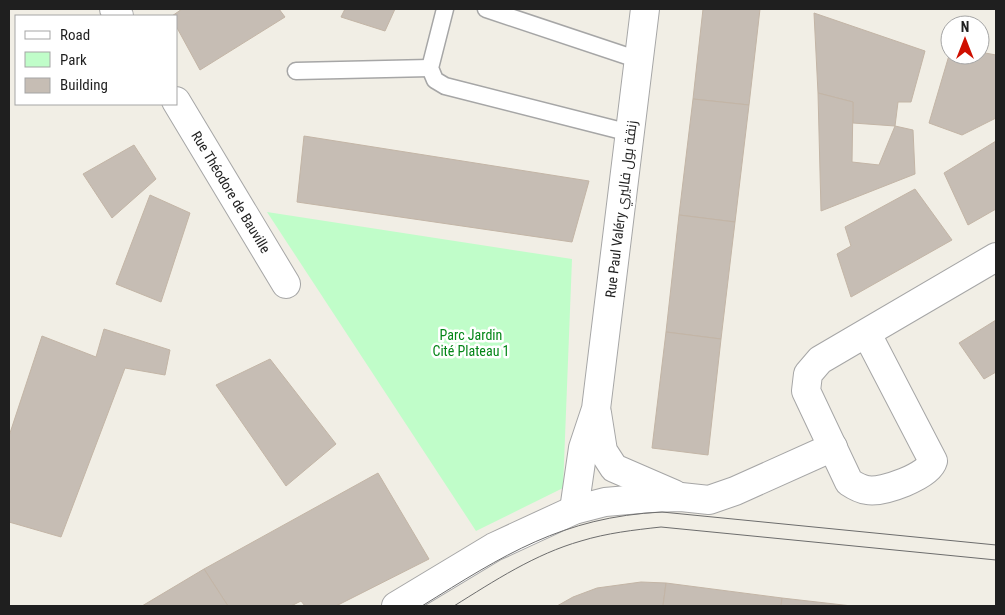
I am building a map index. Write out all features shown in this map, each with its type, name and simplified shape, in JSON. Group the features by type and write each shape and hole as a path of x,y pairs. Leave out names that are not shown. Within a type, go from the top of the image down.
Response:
{"street":[{"name":"Rue Paul Valéry زنقة بول فاليري","path":"574,510 582,448 596,409 645,9"},
{"name":"Rue Théodore de Bauville","path":"178,104 286,284"},
{"path":"867,334 931,454 932,465 927,470 891,488 868,491 850,482 806,391 808,374 820,360 996,257"},
{"name":"Rue Paul Valéry زنقة بول فاليري","path":"596,409 603,451 614,468 681,497"},
{"path":"396,606 494,547 574,510 605,502 681,497 709,500 735,491 833,447"}],"lane":[{"path":"445,9 430,68 435,80 445,86 630,133"},
{"path":"486,9 639,60"},
{"path":"296,72 430,68"}],"green space":[{"name":"Parc Jardin Cité Plateau 1","path":"267,212 572,259 563,488 476,531"}],"building":[{"path":"182,9 279,9 285,17 200,70 178,30 178,15 173,15"},
{"path":"345,9 395,9 385,31 341,17"},
{"path":"703,9 760,9 749,105 693,99"},
{"path":"814,13 925,51 911,102 898,102 895,126 853,123 853,102 818,93"},
{"path":"990,54 996,55 996,118 962,135 929,123 946,65 990,65"},
{"path":"818,93 853,102 852,162 879,165 895,126 913,130 915,174 821,211"},
{"path":"693,99 749,105 735,222 679,215"},
{"path":"304,136 589,181 572,242 297,202"},
{"path":"996,141 996,209 968,225 944,173"},
{"path":"134,145 156,179 112,218 83,174"},
{"path":"915,189 952,240 851,297 837,254 851,246 845,227"},
{"path":"150,195 190,213 161,302 116,284"},
{"path":"679,215 735,222 721,339 666,332"},
{"path":"996,320 996,372 984,379 959,343"},
{"path":"104,329 170,350 165,375 125,368 61,537 9,522 9,436 42,336 96,357"},
{"path":"666,332 721,339 708,455 652,448"},
{"path":"270,359 336,444 286,486 216,385"},
{"path":"378,473 429,559 336,606 305,606 301,601 291,606 228,606 204,569"},
{"path":"204,569 228,606 142,606"},
{"path":"641,582 666,583 663,606 557,606 573,597 597,588"},
{"path":"666,583 782,598 781,606 663,606"},
{"path":"782,598 852,606 781,606"}],"tram line":[{"path":"422,606 480,570 535,542 564,530 626,515 662,512 996,545"},
{"path":"454,606 515,569 564,546 611,534 661,527 996,560"}]}
